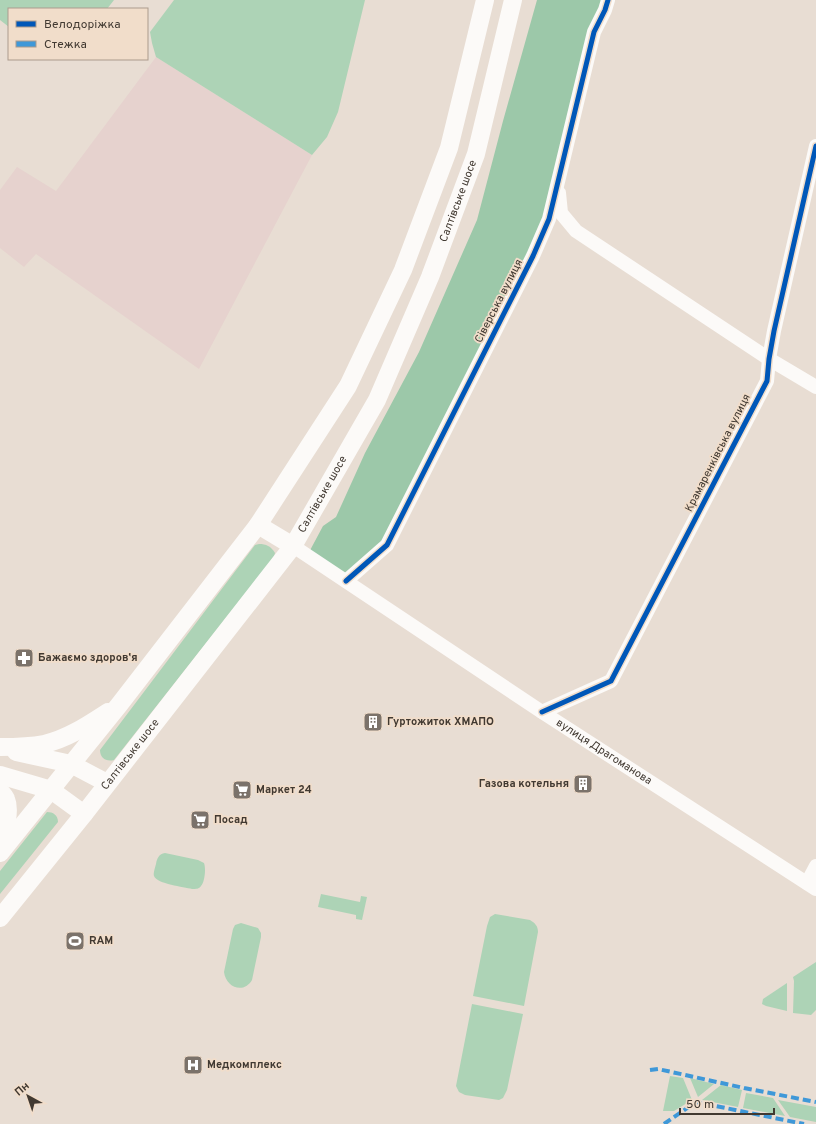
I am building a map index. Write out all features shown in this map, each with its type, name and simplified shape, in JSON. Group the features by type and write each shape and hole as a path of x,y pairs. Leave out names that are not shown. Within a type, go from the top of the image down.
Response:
{"main road":[{"path":"0,853 118,705 258,525 348,386 403,270 449,148 485,0"},
{"name":"Салтівське шосе","path":"0,918 84,814 293,546 377,400 430,278 476,154 513,0"},
{"path":"258,525 293,546"},
{"path":"0,747 18,747 44,744 58,739 90,723 118,705"},
{"path":"0,747 71,764 107,783"},
{"path":"0,775 51,790 84,814"},
{"path":"0,791 6,799 8,814 4,835 0,843"}],"street":[{"name":"Сіверська вулиця","path":"346,581 387,545 533,256 549,219 594,32 605,10 608,0"},
{"name":"Крамаренківська вулиця","path":"542,712 611,681 767,381 769,358 774,331 816,146"},
{"path":"558,180 561,214 576,231 769,358 816,387"},
{"name":"вулиця Драгоманова","path":"293,546 542,712 811,886"},
{"path":"811,886 816,866"}],"shaded area":[{"path":"156,57 312,155 199,369 36,254 24,267 0,248 0,190 17,167 56,191"}],"green space":[{"path":"0,0 114,0 108,8 8,8 8,26 0,20"},
{"path":"174,0 365,0 338,112 327,137 312,155 156,57 150,32"},
{"path":"537,0 608,0 549,219 387,545 346,581 307,556 323,526 336,517 365,453 419,352 477,220"},
{"path":"259,544 270,547 275,553 274,557 114,760 104,759 100,750 255,545"},
{"path":"47,812 55,814 58,822 0,894 0,871"},
{"path":"165,853 198,860 204,863 204,878 200,887 197,889 192,889 165,883 156,879 154,873 157,860 160,855"},
{"path":"321,894 360,902 361,896 367,897 362,920 356,919 356,915 318,907"},
{"path":"495,914 530,920 537,928 538,932 524,1006 473,996 487,926 490,917"},
{"path":"241,923 258,928 261,933 261,937 252,980 245,987 240,988 228,982 225,978 224,972 233,929 235,925"},
{"path":"816,962 816,1010 811,1015 793,1013 793,977"},
{"path":"787,983 787,1011 762,1004 763,999"},
{"path":"472,1004 523,1014 507,1090 503,1098 499,1100 465,1095 459,1092 456,1086"},
{"path":"670,1076 683,1078 692,1100 674,1111 663,1111"},
{"path":"690,1078 714,1084 698,1097"},
{"path":"721,1085 742,1090 738,1107 702,1100"},
{"path":"746,1093 773,1098 785,1116 743,1108"},
{"path":"778,1100 816,1107 816,1122 790,1117"}],"marked path":[{"path":"650,1070 658,1069 816,1102"},
{"path":"664,1124 696,1102 804,1124"}],"cycle path":[{"path":"346,581 387,545 533,256 549,219 594,32 605,10 608,0"},
{"path":"542,712 611,681 767,381 774,331 816,146"}],"place":[{"name":"Бажаємо здоровʼя","path":"24,658"},
{"name":"Гуртожиток ХМАПО","path":"373,722"},
{"name":"Газова котельня","path":"583,784"},
{"name":"Маркет 24","path":"242,790"},
{"name":"Посад","path":"200,820"},
{"name":"RAM","path":"75,941"},
{"name":"Медкомплекс","path":"193,1065"}]}
